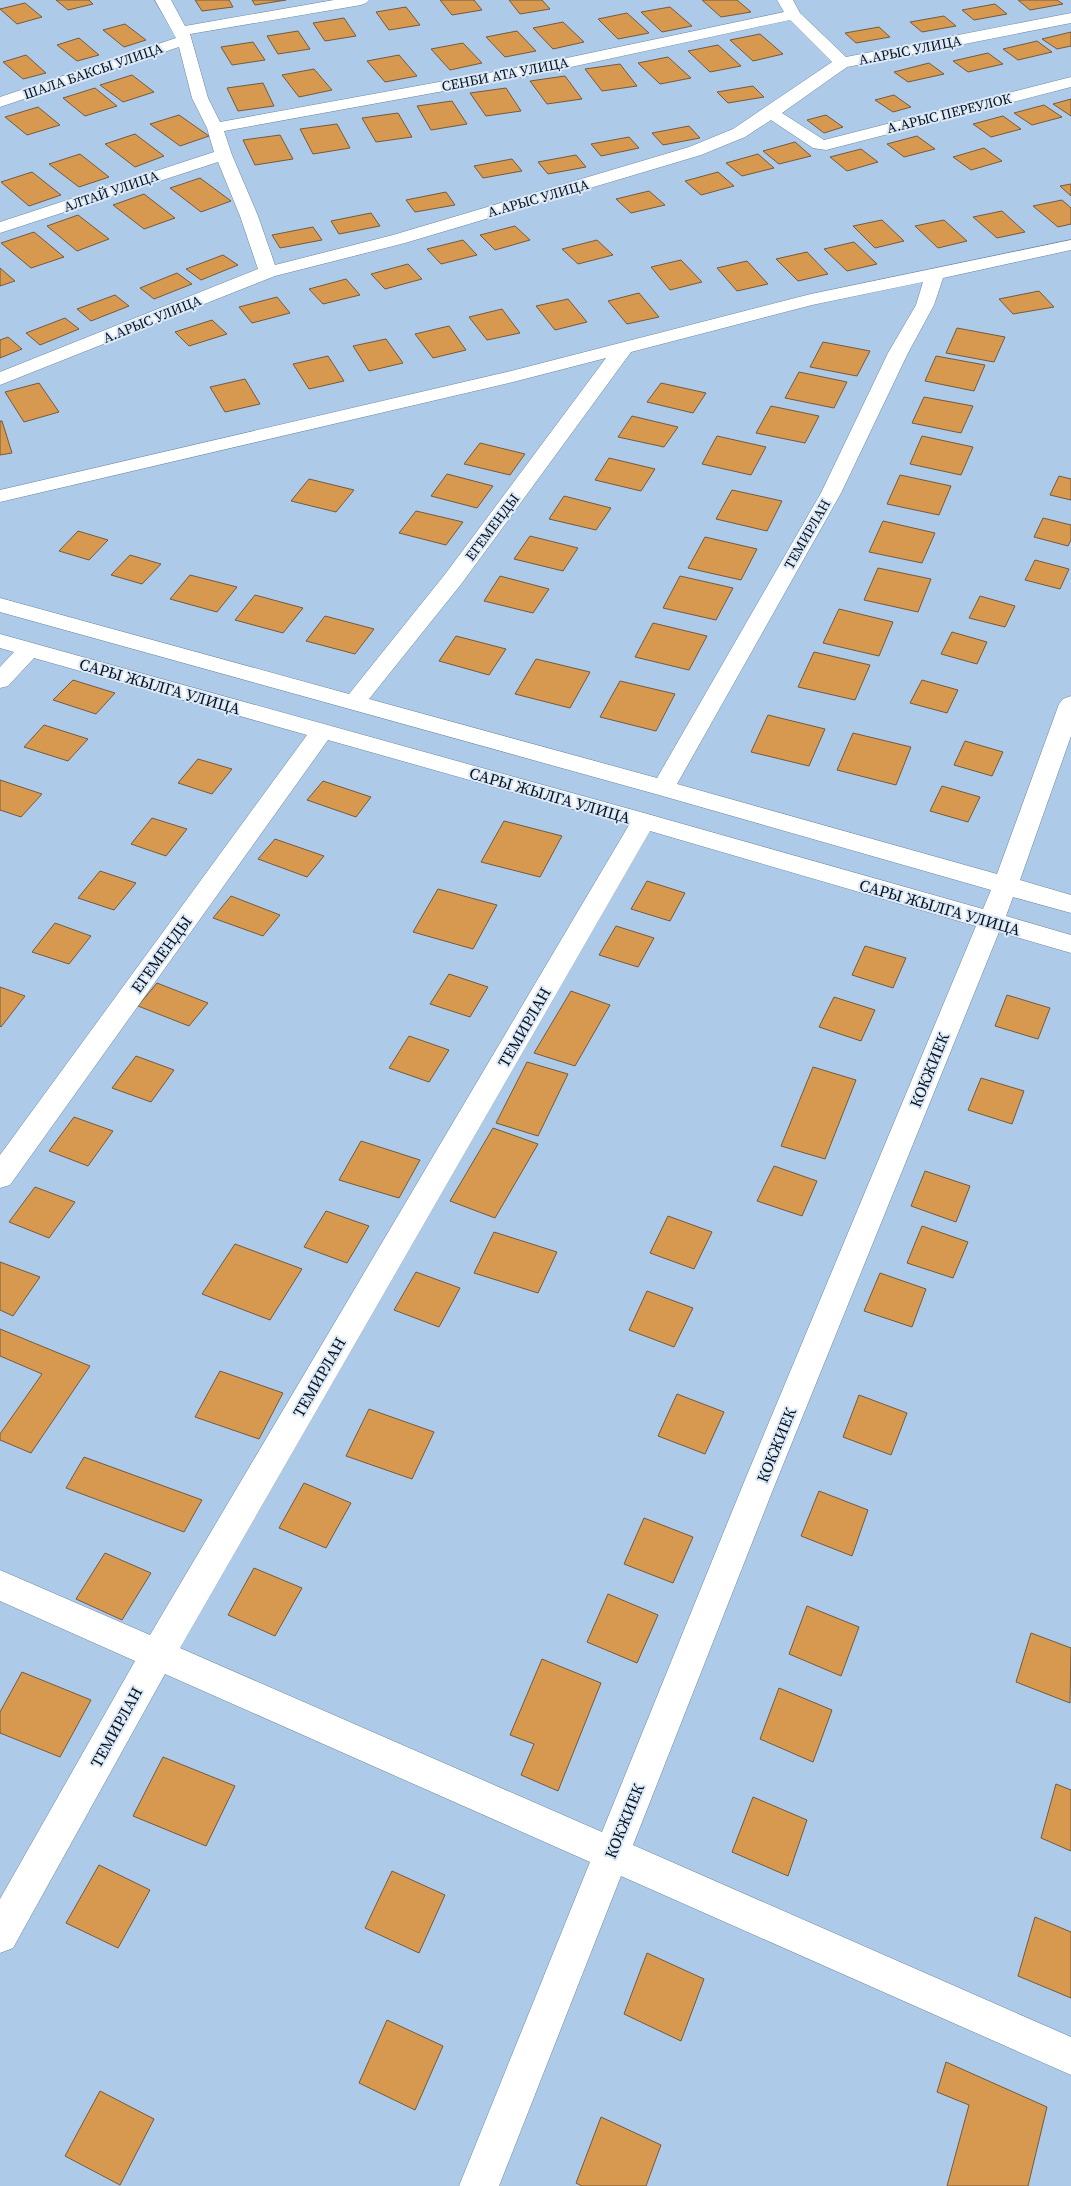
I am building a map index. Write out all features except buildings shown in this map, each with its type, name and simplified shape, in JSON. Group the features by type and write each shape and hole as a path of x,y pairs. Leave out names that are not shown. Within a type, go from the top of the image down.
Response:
{"street":[{"path":"163,0 184,36 200,98 215,128 223,155 249,216 268,272"},
{"name":"ШАЛА БАКСЫ УЛИЦА","path":"0,102 184,36 361,0"},
{"path":"784,0 794,15 842,63"},
{"name":"СЕНБИ АТА УЛИЦА","path":"215,128 543,68 794,15"},
{"name":"А.АРЫС УЛИЦА","path":"0,379 268,272 399,239 695,151 739,133 771,114 842,63 1071,18"},
{"name":"А.АРЫС ПЕРЕУЛОК","path":"771,114 820,144 826,145 1071,82"},
{"name":"АЛТАЙ УЛИЦА","path":"0,228 223,155"},
{"path":"0,496 504,378 811,300 1071,245"},
{"name":"ТЕМИРЛАН","path":"663,788 831,493 898,353 926,305 935,273"},
{"name":"ЕГЕМЕНДЫ","path":"354,703 460,570 625,346"},
{"path":"0,605 663,788 1071,904"},
{"name":"САРЫ ЖЫЛГА УЛИЦА","path":"0,640 644,821 1071,944"},
{"path":"0,681 29,649"},
{"name":"КОКЖИЕК","path":"479,2186 758,1487 1005,886 1071,704"},
{"name":"ЕГЕМЕНДЫ","path":"0,1177 322,731"},
{"name":"ТЕМИРЛАН","path":"0,1935 157,1655 644,821"},
{"path":"0,1585 610,1855 1071,2056"}]}
